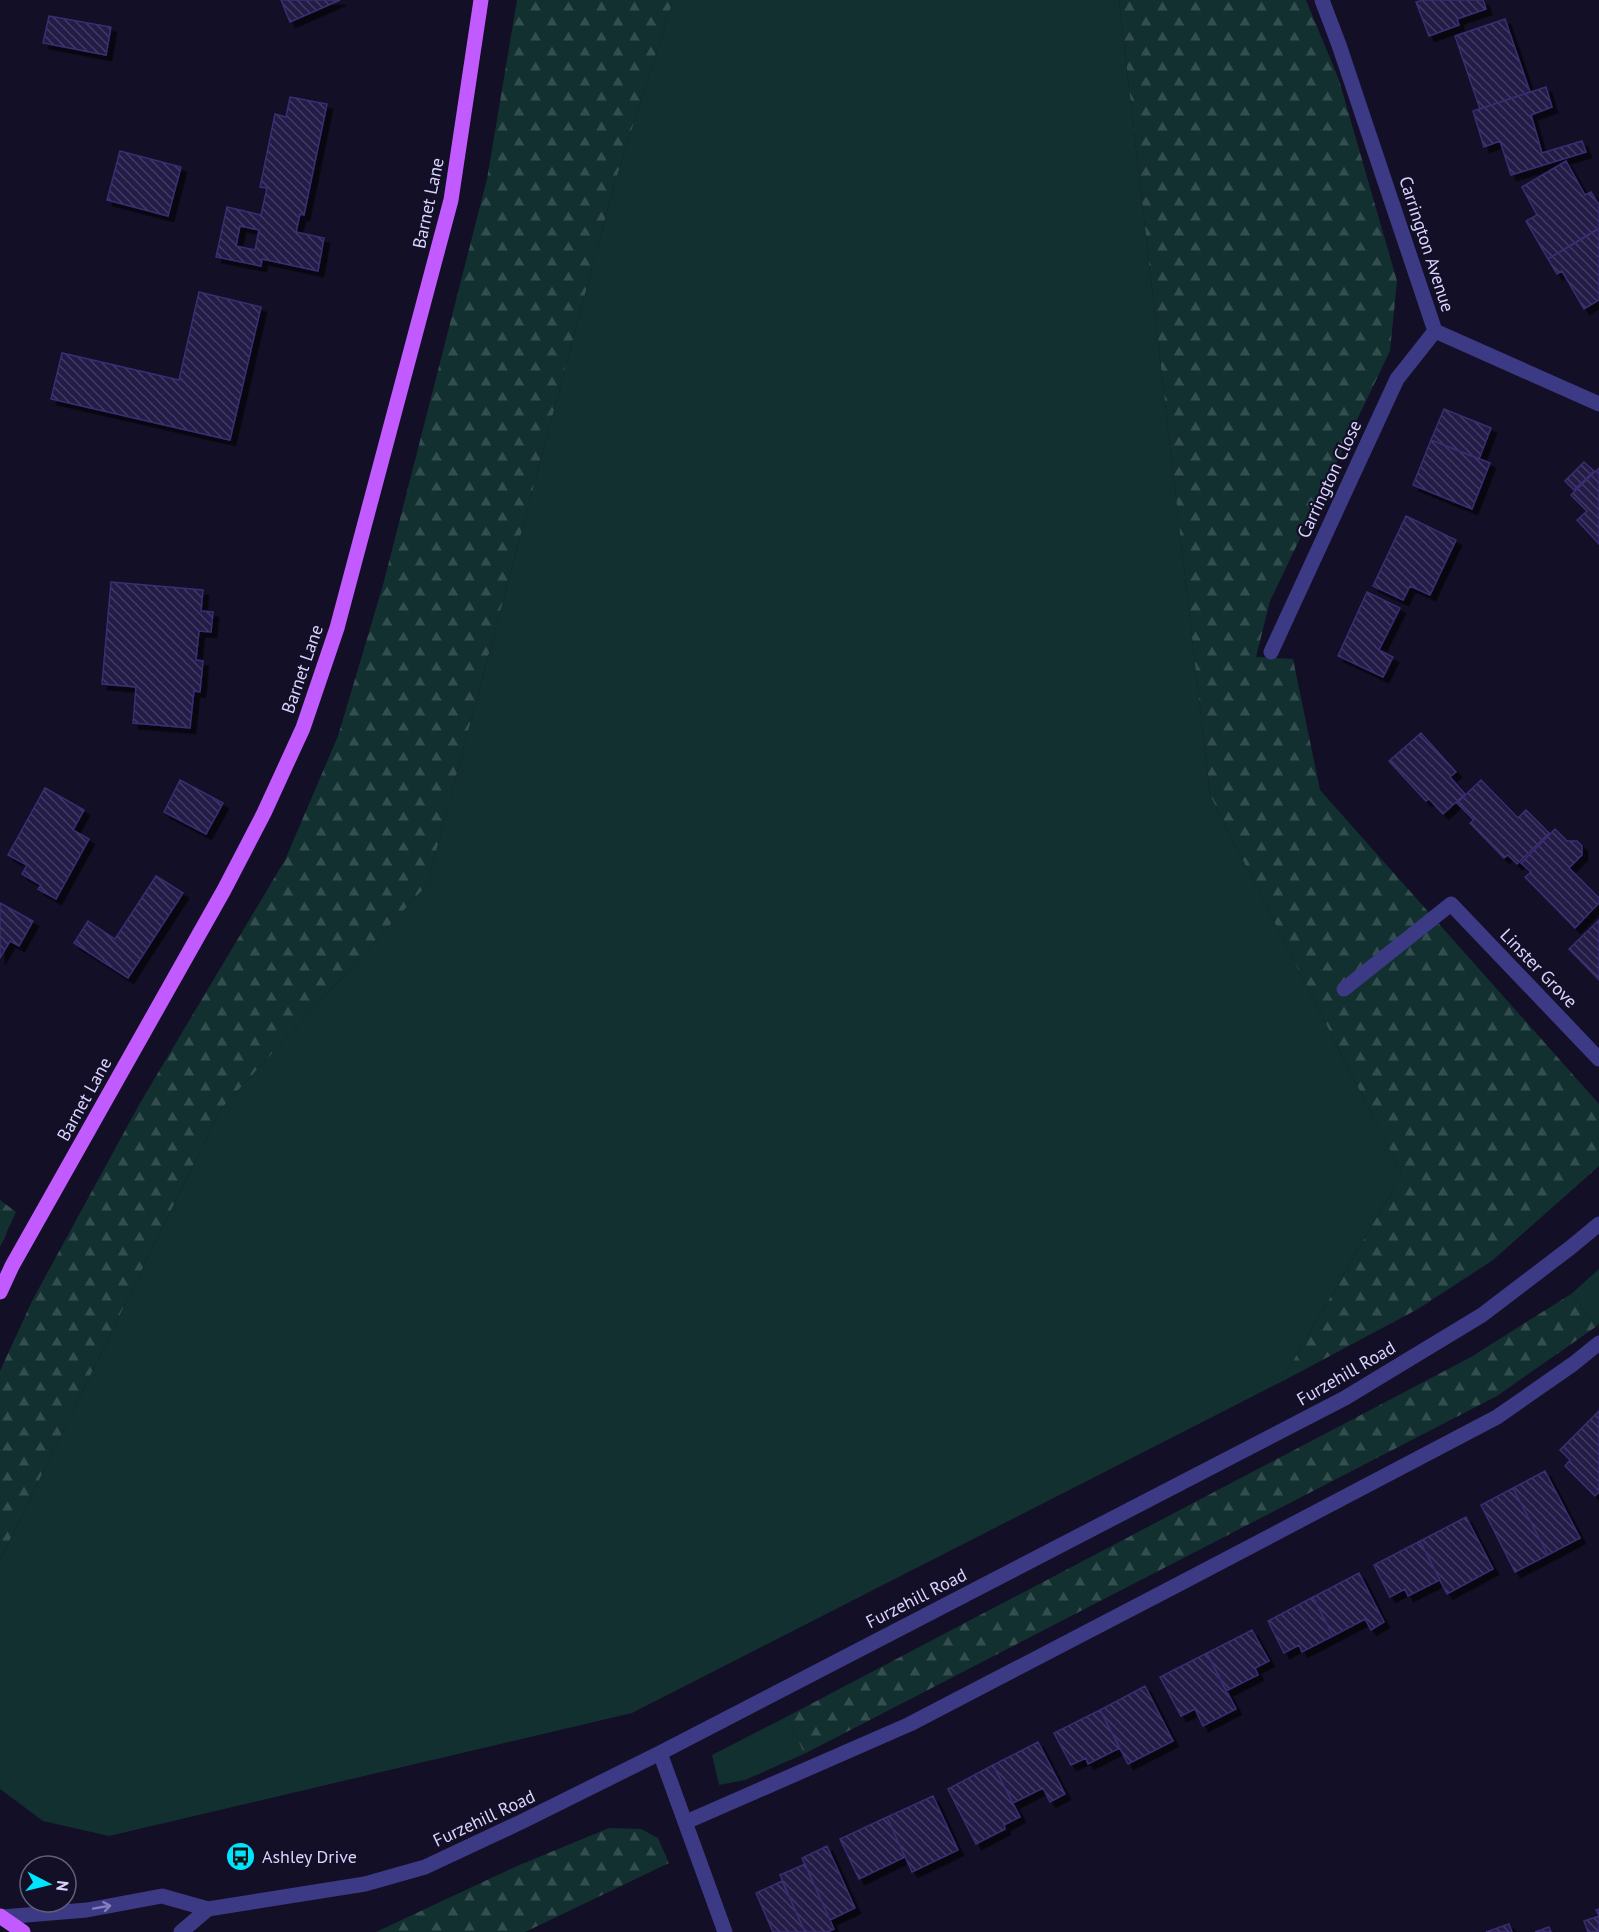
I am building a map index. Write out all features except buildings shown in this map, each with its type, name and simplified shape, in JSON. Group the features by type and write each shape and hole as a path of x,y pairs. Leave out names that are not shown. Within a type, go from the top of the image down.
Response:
{"main road":[{"name":"Barnet Lane","path":"0,1292 22,1248 224,890 264,813 303,728 337,628 451,200 481,0"},
{"path":"1,1917 23,1932"}],"street":[{"name":"Carrington Avenue","path":"1322,0 1340,45 1435,331 1599,404"},
{"name":"Carrington Close","path":"1271,652 1396,379 1435,331"},
{"name":"Linster Grove","path":"1344,989 1451,904 1599,1059"},
{"name":"Furzehill Road","path":"1,1917 77,1911 162,1896 208,1910 365,1884 425,1867 660,1753 1345,1398 1482,1315 1599,1224"},
{"path":"686,1822 910,1724 1243,1551 1497,1417 1574,1364 1599,1343"},
{"path":"660,1753 725,1932"},
{"name":"Furzehill Road","path":"181,1932 208,1910"}],"green space":[{"path":"517,0 673,0 615,182 427,885 220,1110 0,1560 0,1371 32,1301 140,1103 285,860 338,736 383,585 487,179"},
{"path":"673,0 1119,0 1210,795 1402,1174 1281,1382 632,1713 109,1836 43,1821 0,1789 0,1560 220,1110 427,885 615,182"},
{"path":"1119,0 1306,0 1339,80 1397,281 1390,351 1270,601 1256,657 1293,659 1320,790 1599,1104 1599,1166 1493,1260 1418,1309 1281,1382 1402,1174 1210,795"},
{"path":"0,1200 16,1212 0,1247"},
{"path":"1599,1269 1599,1324 1597,1326 1571,1294"},
{"path":"1571,1294 1597,1326 1497,1396 804,1754 788,1716 1471,1357"},
{"path":"788,1716 804,1754 745,1780 719,1785 712,1755"},
{"path":"609,1828 641,1829 658,1838 669,1863 525,1932 376,1932 517,1866"}],"place":[{"name":"Ashley Drive","path":"241,1856"}]}
